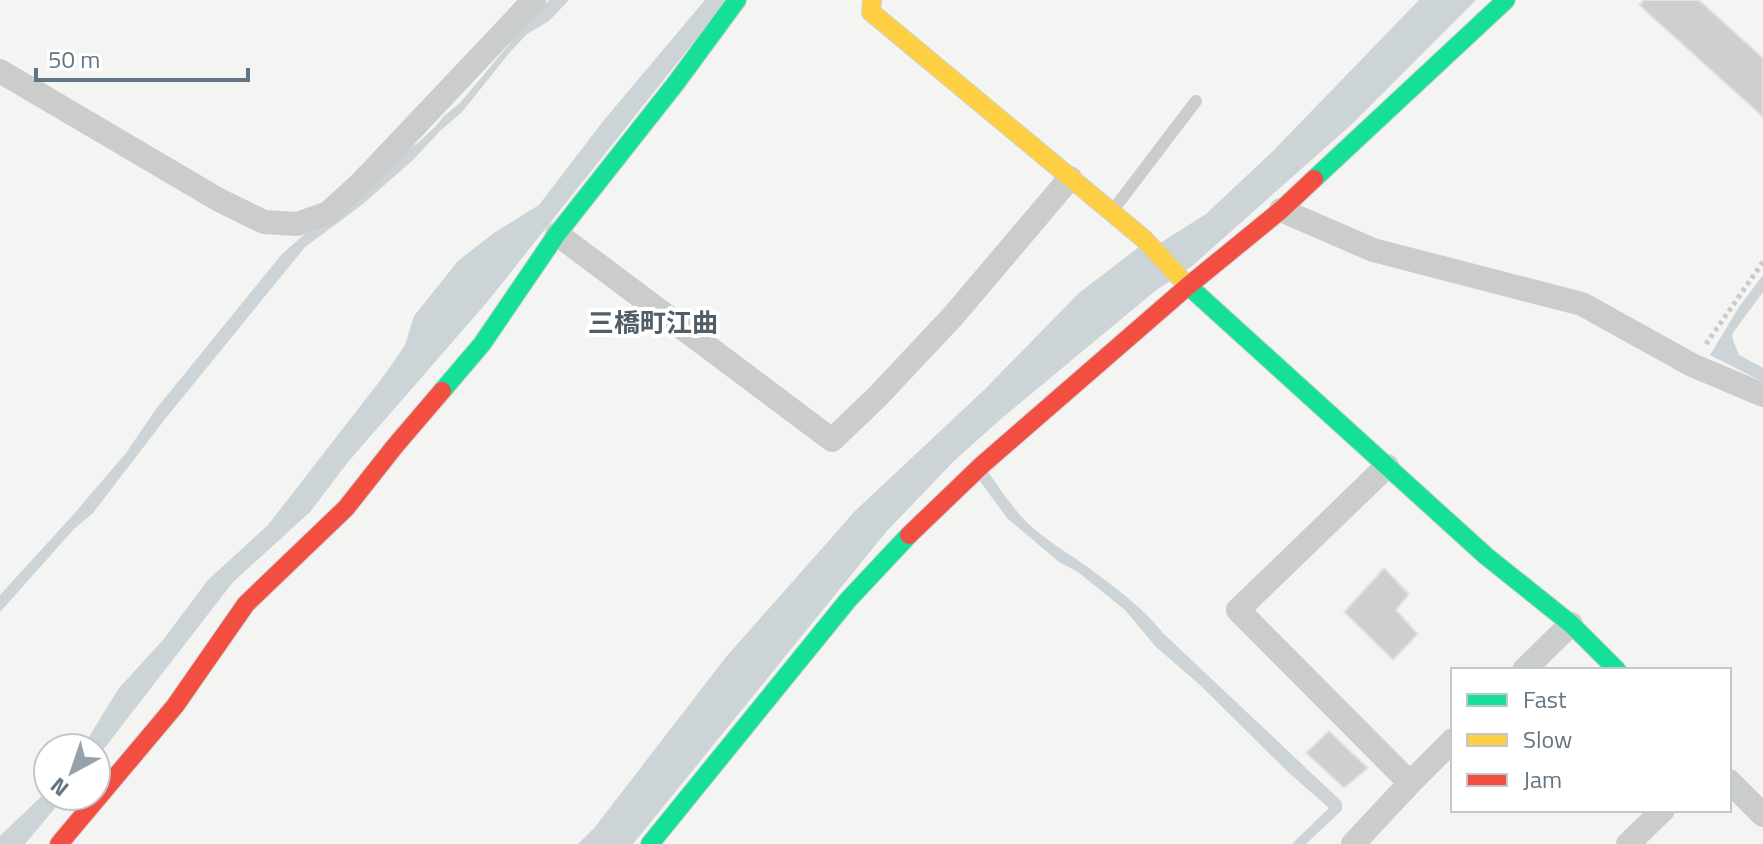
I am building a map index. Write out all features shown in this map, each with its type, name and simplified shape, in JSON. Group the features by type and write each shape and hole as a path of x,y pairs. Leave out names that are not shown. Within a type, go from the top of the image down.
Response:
{"street":[{"path":"0,71 219,200 264,222 297,224 328,213 362,182 534,0"},
{"path":"59,844 175,706 246,604 346,508 482,344 557,234 737,0"},
{"path":"849,0 872,6 1144,239 1188,286 1486,556 1571,624 1615,668"},
{"path":"650,844 848,600 926,517 1188,286 1281,210 1506,0"},
{"path":"557,234 832,440 954,315 1070,178"},
{"path":"1281,210 1373,250 1582,304 1692,365 1763,395"},
{"path":"1387,466 1238,610 1410,783"},
{"path":"1526,668 1571,624"},
{"path":"1353,844 1451,742"},
{"path":"1731,783 1763,815"},
{"path":"1628,844 1661,812"}],"lane":[{"path":"1111,212 1196,101"}],"path":[{"path":"1692,365 1763,262"}],"shaded area":[{"path":"549,0 569,0 549,21 527,34 462,112 414,159 363,204 305,247 93,513 74,529 0,612 0,595 126,453 156,409 282,254 377,171 419,142 436,126 460,103"},
{"path":"705,0 727,0 488,301 348,462 310,512 233,582 112,738 112,732 92,732 119,688 163,640 208,580 268,525 386,373 405,345 414,316 458,261 494,233 539,205 604,120"},
{"path":"1419,0 1476,0 1352,124 1191,267 1155,291 954,461 886,532 633,844 578,844 595,827 726,657 855,511 984,390 1079,293 1139,247 1146,252 1206,214 1273,151"},
{"path":"1763,275 1763,292 1732,334 1739,355 1763,368 1763,382 1710,355"},
{"path":"986,469 1013,507 1033,528 1138,607 1342,802 1342,810 1306,844 1292,844 1329,808 1156,647 1125,610 1078,572 1059,562 1007,518 979,480"},
{"path":"32,805 32,812 52,812 25,844 0,844 0,836"}],"building":[{"path":"1644,0 1699,0 1763,58 1763,117 1639,5"},
{"path":"1384,568 1409,594 1396,610 1418,634 1393,660 1344,612"},
{"path":"1329,731 1368,768 1344,788 1306,753"}],"traffic: fast":[{"path":"442,391 482,344 557,234 737,0"},
{"path":"1314,179 1506,0"},
{"path":"1184,282 1486,556 1571,624 1615,668"},
{"path":"650,844 848,600 909,535"}],"traffic: slow":[{"path":"872,0 871,12 1144,239 1184,282"}],"traffic: jam":[{"path":"909,535 983,464 1314,179"},
{"path":"59,844 175,706 246,604 346,508 442,391"}],"district":[{"name":"三橋町江曲","path":"653,322"}]}
